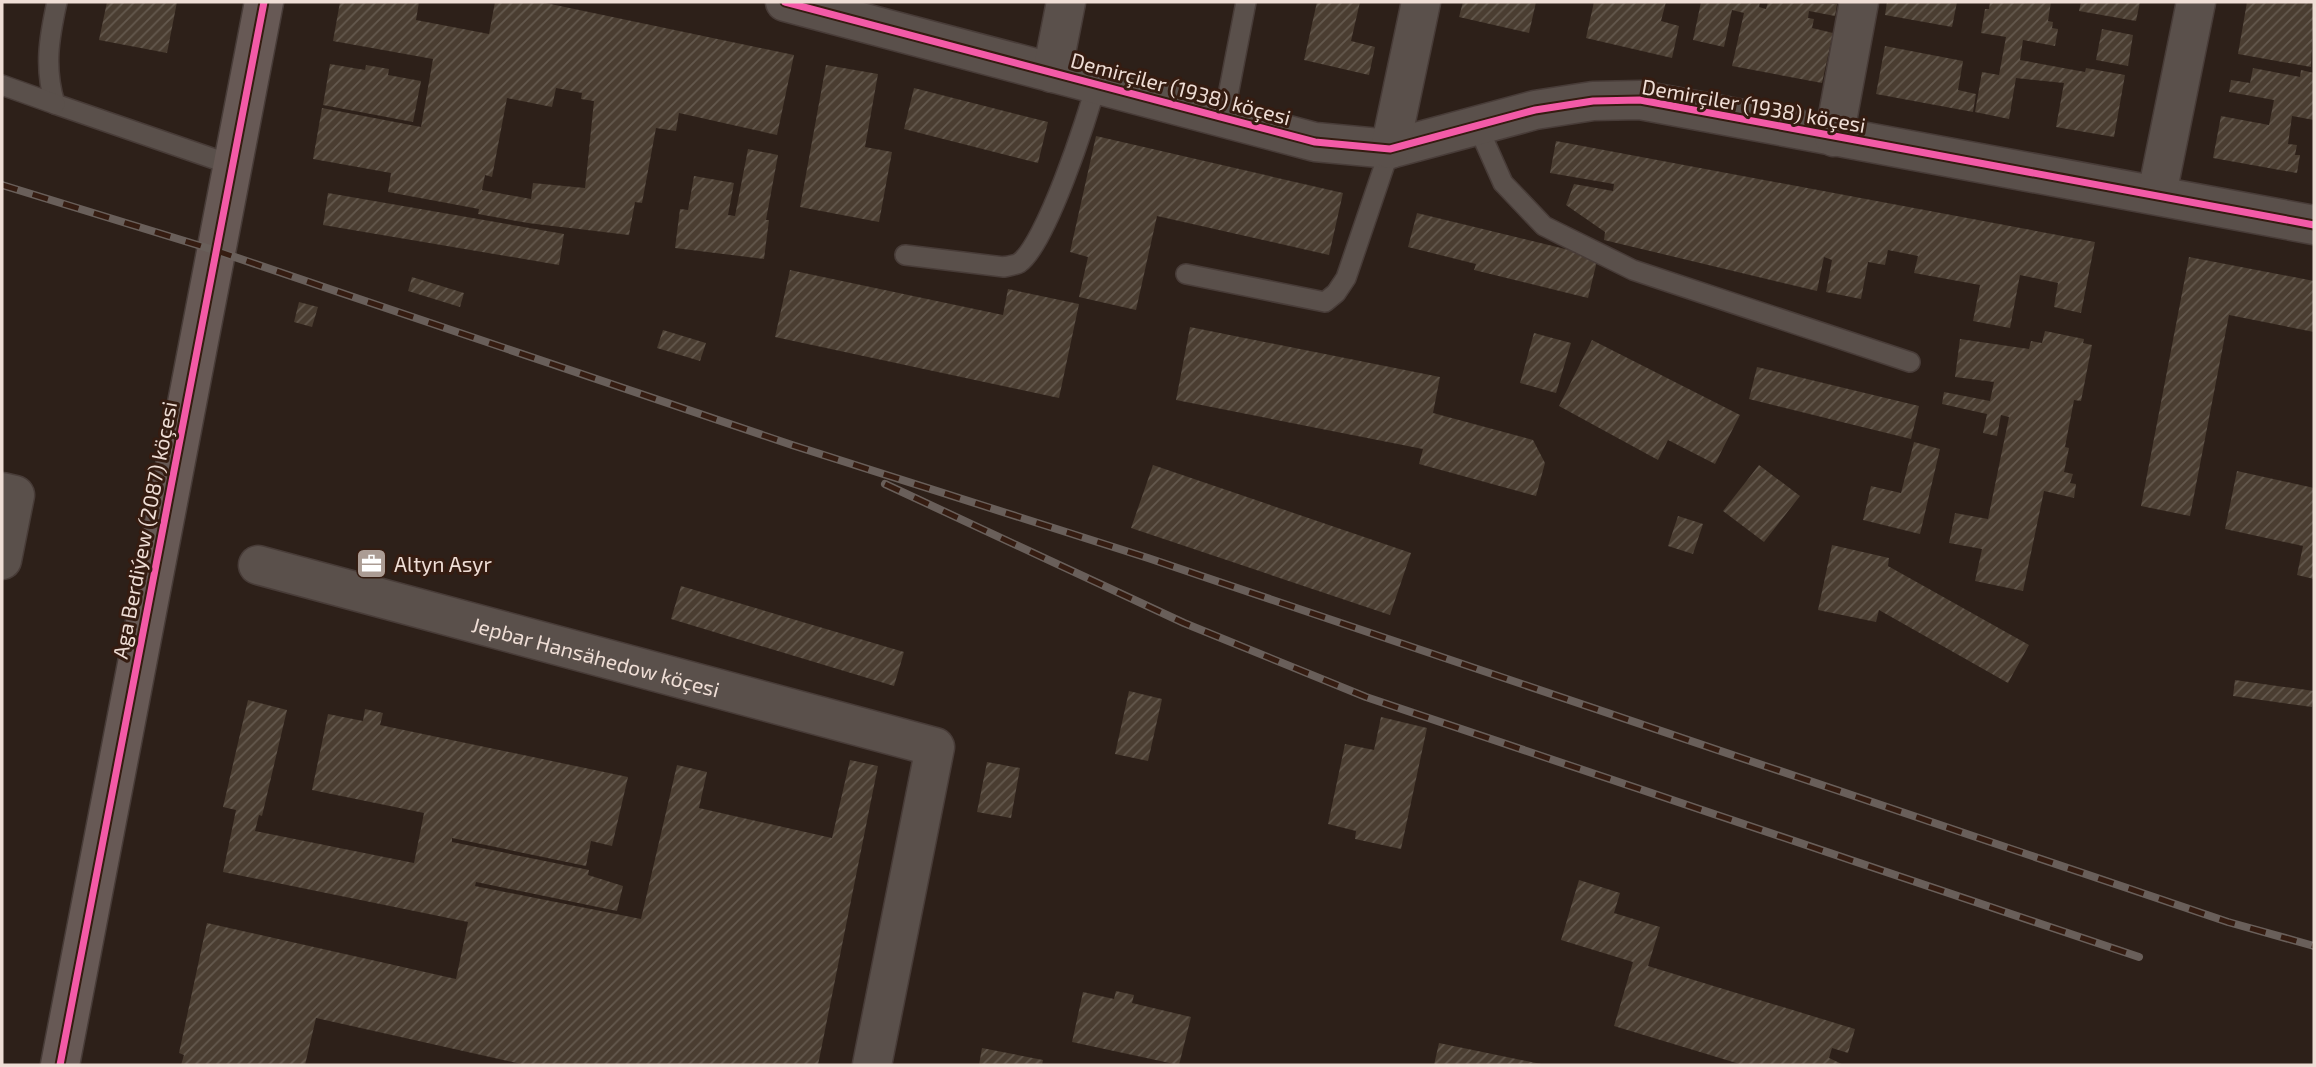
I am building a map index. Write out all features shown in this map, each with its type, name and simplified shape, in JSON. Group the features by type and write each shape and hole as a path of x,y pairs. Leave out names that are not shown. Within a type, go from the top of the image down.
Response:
{"street":[{"name":"Aga Berdiýew (2087) köçesi","path":"60,1065 264,2"},
{"name":"Demirçiler (1938) köçesi","path":"785,2 1315,142 1390,149 1535,110 1593,101 1640,100 2314,225"},
{"path":"1052,72 1066,2"},
{"path":"1390,149 1421,2"},
{"path":"1834,137 1859,2"},
{"path":"2157,194 2196,2"},
{"path":"2,560 8,494"},
{"name":"Jepbar Hansähedow köçesi","path":"258,565 935,747 872,1065"}],"lane":[{"path":"55,104 47,78 48,45 57,2"},
{"path":"1224,116 1246,2"},
{"path":"905,255 1004,267 1019,263 1033,247 1056,198 1085,128 1096,84"},
{"path":"2,85 232,165"},
{"path":"1478,127 1503,183 1544,226 1633,270 1910,362"},
{"path":"1186,274 1325,302 1336,293 1346,278 1390,149"}],"building":[{"path":"107,2 177,2 167,53 99,40"},
{"path":"340,2 419,2 416,20 489,34 495,2 541,2 794,55 777,135 679,113 676,131 656,128 642,203 635,202 629,235 478,214 479,209 388,192 391,173 313,159 322,108 421,127 433,59 333,41","holes":["556,88 582,93 581,99 594,101 585,188 533,183 531,199 482,190 485,175 492,177 507,98 552,107"]},
{"path":"1317,2 1360,2 1351,41 1375,47 1369,75 1304,60"},
{"path":"1463,2 1536,2 1529,33 1459,17"},
{"path":"1594,2 1666,2 1661,21 1679,26 1672,58 1586,38"},
{"path":"1701,2 1760,2 1759,7 1766,9 1768,2 1837,4 1835,16 1809,11 1808,18 1814,19 1812,28 1833,33 1822,83 1732,66 1744,13 1732,10 1724,47 1693,40"},
{"path":"1887,2 1957,2 1952,27 1885,15"},
{"path":"1990,2 2051,2 2048,21 2053,22 2052,28 2058,29 2055,46 2023,40 2020,60 2085,72 2086,68 2125,75 2114,137 2056,127 2064,83 2016,78 2009,119 1975,112 1982,72 1999,75 2006,37 1981,33 1985,9 1989,9"},
{"path":"2081,2 2140,2 2136,21 2079,11"},
{"path":"2247,2 2314,2 2311,67 2238,54"},
{"path":"2102,29 2133,35 2128,66 2096,60"},
{"path":"1885,46 1963,61 1958,90 1976,94 1973,112 1876,94"},
{"path":"330,64 365,70 366,65 389,69 388,75 421,81 413,122 323,105"},
{"path":"826,65 878,74 865,147 892,152 879,222 800,207"},
{"path":"2253,68 2300,77 2301,70 2314,73 2314,120 2292,116 2288,144 2297,145 2295,155 2300,155 2297,173 2213,158 2221,116 2269,125 2274,100 2229,92 2231,80 2250,83"},
{"path":"914,88 1048,122 1038,163 904,129"},
{"path":"1096,136 1343,193 1329,255 1157,216 1136,310 1079,297 1088,257 1070,252"},
{"path":"1556,141 2095,242 2081,313 2054,307 2058,283 2020,275 2010,328 1973,321 1980,285 1914,273 1918,256 1888,250 1885,265 1868,262 1861,299 1826,292 1832,260 1824,257 1817,291 1604,240 1605,232 1566,205 1574,184 1613,191 1614,184 1550,173"},
{"path":"748,149 778,155 766,220 769,220 764,259 675,248 680,209 688,210 694,176 734,183 728,215 735,216"},
{"path":"328,193 564,234 559,265 323,225"},
{"path":"1417,213 1598,257 1588,298 1474,270 1476,264 1408,247"},
{"path":"2189,257 2314,281 2314,332 2229,315 2190,516 2141,506"},
{"path":"790,270 1003,315 1008,289 1079,304 1059,398 775,337"},
{"path":"412,277 464,293 460,307 408,291"},
{"path":"299,302 318,307 312,327 294,322"},
{"path":"1190,327 1440,377 1433,413 1533,440 1545,463 1536,496 1419,464 1423,449 1176,400"},
{"path":"663,330 706,343 700,361 657,348"},
{"path":"2045,331 2084,339 2083,343 2092,345 2081,401 2074,400 2065,447 2069,448 2064,472 2073,474 2070,483 2076,484 2074,498 2044,491 2023,591 1975,581 1982,549 1949,543 1955,513 1988,519 2009,417 2001,415 1997,436 1983,433 1987,414 1942,404 1944,392 1990,401 1994,382 1955,377 1960,339 2029,349 2031,341 2042,343"},
{"path":"1534,333 1571,343 1556,393 1520,383"},
{"path":"1592,340 1740,415 1715,464 1668,440 1658,460 1559,406"},
{"path":"1757,367 1919,406 1911,439 1749,399"},
{"path":"1914,442 1940,449 1920,534 1863,520 1871,486 1901,493"},
{"path":"1153,465 1411,553 1390,615 1131,528"},
{"path":"1759,465 1800,496 1764,542 1723,511"},
{"path":"2237,471 2314,488 2314,579 2297,575 2303,546 2225,529"},
{"path":"1678,516 1703,524 1693,554 1668,546"},
{"path":"1832,545 1889,558 1888,566 2029,645 2008,683 1879,610 1876,622 1818,610"},
{"path":"681,586 904,652 894,686 671,619"},
{"path":"2235,680 2314,691 2312,707 2233,696"},
{"path":"1129,691 1162,699 1148,761 1115,754"},
{"path":"248,700 287,710 262,816 259,815 255,831 414,863 424,813 312,790 328,714 363,721 365,709 383,713 380,725 628,777 612,846 591,841 586,866 452,838 452,842 589,870 588,875 623,886 617,911 476,882 475,886 641,919 677,765 707,772 699,808 832,838 850,760 878,766 818,1065 526,1065 316,1018 305,1065 181,1065 184,1055 179,1053 207,923 456,979 468,922 223,872 236,810 223,807"},
{"path":"1381,717 1427,728 1401,849 1355,839 1356,831 1328,824 1345,744 1374,750"},
{"path":"987,762 1020,768 1011,818 977,812"},
{"path":"1579,880 1620,893 1614,913 1660,927 1648,966 1855,1029 1848,1053 1832,1048 1829,1058 1844,1065 1743,1065 1614,1026 1633,962 1561,940"},
{"path":"1116,991 1134,995 1132,1003 1191,1017 1179,1065 1072,1042 1083,992 1114,999"},
{"path":"1439,1043 1541,1064 1541,1065 1434,1065"},
{"path":"982,1048 1043,1060 1042,1065 979,1065"}],"railway":[{"path":"2,185 214,250 792,445 1148,558 2228,922 2314,946"},
{"path":"885,484 1184,623 1366,697 2139,957"}],"cycle path":[{"path":"60,1065 264,2"},
{"path":"785,2 1315,142 1390,149 1535,110 1593,101 1640,100 2314,225"}],"place":[{"name":"Altyn Asyr","path":"371,563"}]}
